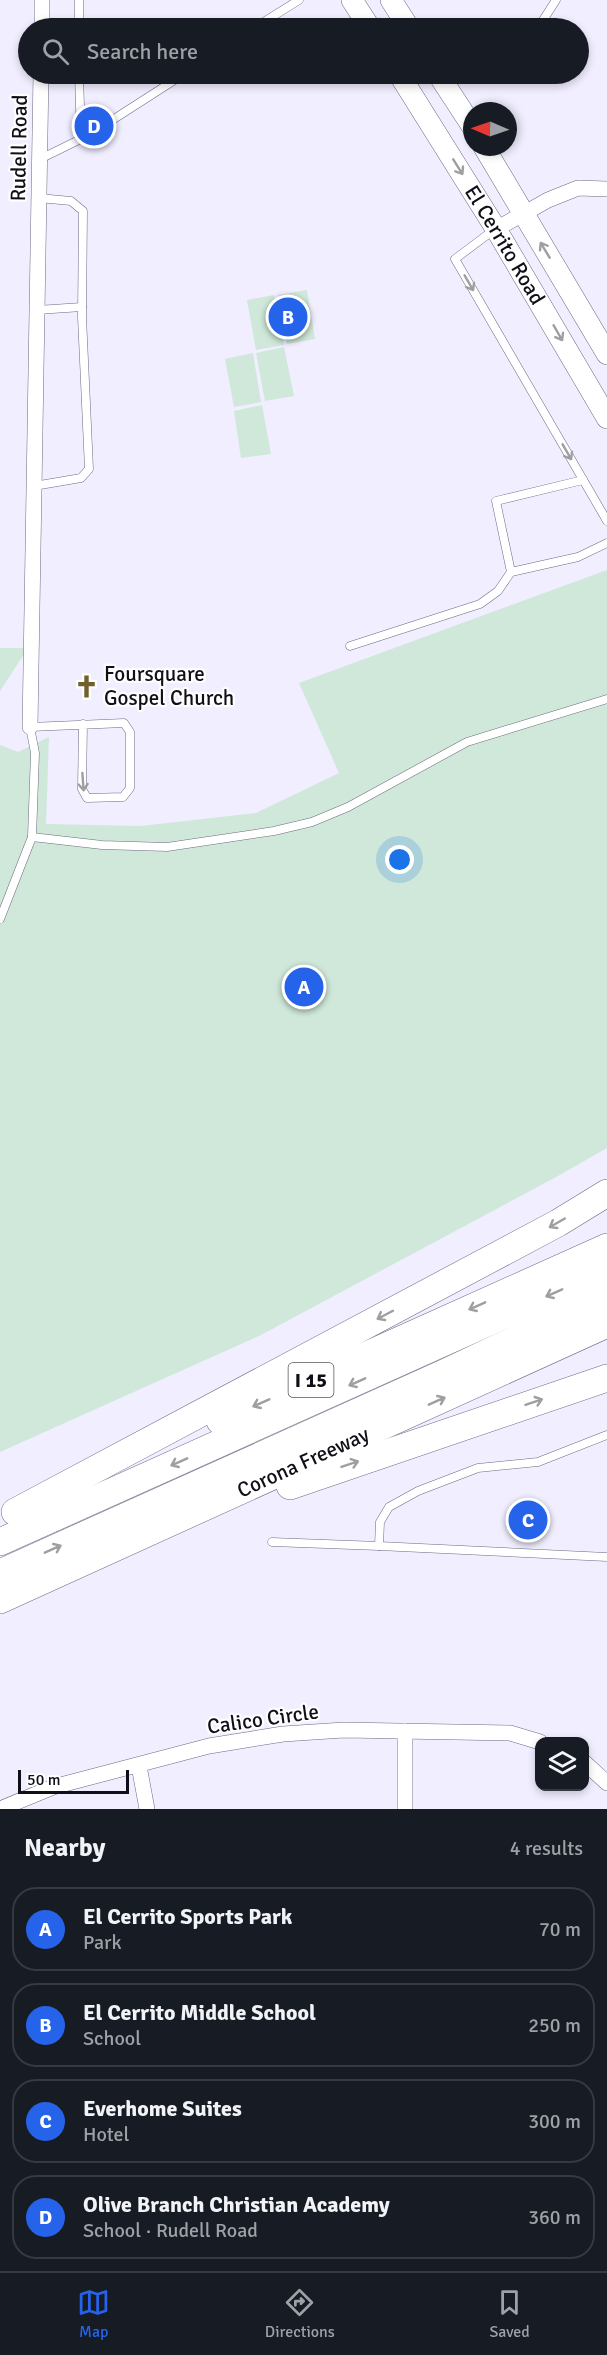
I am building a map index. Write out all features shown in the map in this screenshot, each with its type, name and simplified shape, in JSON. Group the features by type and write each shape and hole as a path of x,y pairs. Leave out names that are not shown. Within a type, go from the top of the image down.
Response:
{"highway":[{"path":"7,1515 558,1223 607,1193"},
{"name":"I 15","path":"7,1515 607,1247"},
{"path":"0,1542 607,1269"},
{"path":"0,1573 607,1296"},
{"path":"444,1372 490,1358 607,1307"},
{"name":"Corona Freeway","path":"0,1600 607,1323"},
{"path":"40,1582 325,1473 607,1378"}],"main road":[{"path":"352,0 364,18"},
{"path":"391,0 403,18"},
{"name":"El Cerrito Road","path":"405,84 496,229 607,418"},
{"path":"445,84 463,112"},
{"name":"El Cerrito Road","path":"489,156 607,354"}],"street":[{"path":"42,0 42,18"},
{"name":"Rudell Road","path":"30,728 41,84"},
{"path":"496,229 548,200 578,188 607,189"},
{"name":"Calico Circle","path":"0,1809 53,1788 209,1746 283,1734 344,1730 510,1733 535,1740"},
{"path":"405,1731 405,1809"},
{"path":"139,1766 147,1809"},
{"path":"589,1766 607,1783"}],"lane":[{"path":"79,0 79,18"},
{"path":"270,18 299,0"},
{"path":"544,18 556,0"},
{"path":"79,84 81,139"},
{"path":"40,159 81,139 168,84"},
{"path":"34,486 81,478 88,469 82,307 83,210 70,201 39,198"},
{"path":"496,229 455,259 607,521"},
{"path":"37,310 82,307"},
{"path":"511,572 496,501 583,480"},
{"path":"350,646 480,604 498,591 511,572 578,557 607,543"},
{"path":"32,837 102,846 167,847 274,831 312,822 348,807 467,742 607,699"},
{"path":"0,919 32,837 35,753 30,728 83,724 124,723 130,732 130,788 123,797 87,798 82,789 83,724"},
{"path":"379,1546 380,1522 389,1507 418,1491 478,1468 538,1462 607,1435"},
{"path":"272,1542 607,1557"}],"green space":[{"path":"307,290 315,339 287,344 278,295"},
{"path":"274,295 284,345 256,350 247,300"},
{"path":"284,347 294,396 265,401 256,353"},
{"path":"253,353 261,402 234,407 225,359"},
{"path":"262,405 271,454 241,458 234,411"},
{"path":"607,570 607,1148 261,1335 0,1452 0,745 18,752 49,737 46,824 141,826 256,813 339,773 299,683"},
{"path":"0,648 28,648 0,691"}],"place":[{"name":"Olive Branch Christian Academy","path":"94,126"},
{"name":"El Cerrito Middle School","path":"288,317"},
{"name":"Foursquare Gospel Church","path":"86,686"},
{"name":"El Cerrito Sports Park","path":"304,987"},
{"name":"Everhome Suites","path":"528,1520"}]}
